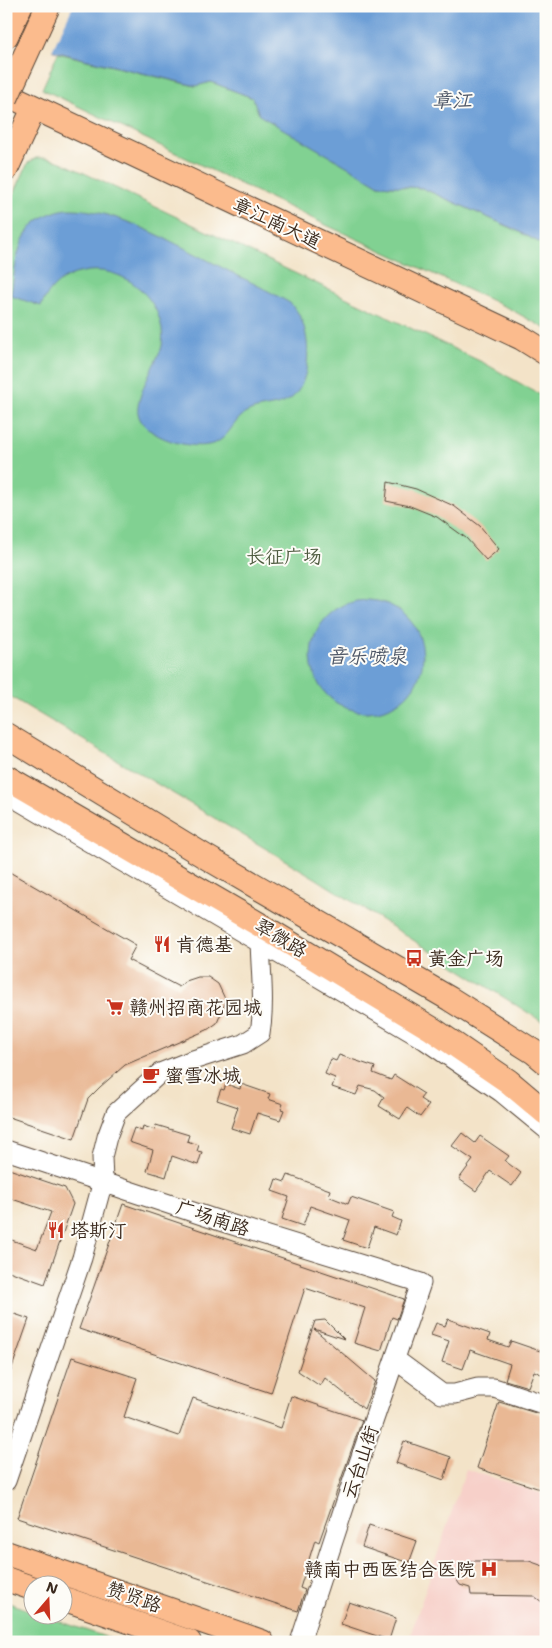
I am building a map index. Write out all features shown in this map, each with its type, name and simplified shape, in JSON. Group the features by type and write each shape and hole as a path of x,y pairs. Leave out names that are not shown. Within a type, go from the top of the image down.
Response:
{"main road":[{"path":"6,36 20,6"},
{"path":"6,96 48,6"},
{"name":"章江南大道","path":"6,96 514,334 546,353"},
{"path":"6,169 34,108"},
{"name":"章江南大道","path":"6,113 517,350 546,368"},
{"name":"翠微路","path":"6,735 206,857 450,999 534,1052 546,1062"},
{"name":"翠微路","path":"6,777 260,934 432,1029 508,1081 546,1113"},
{"name":"赞贤路","path":"6,1553 262,1642"},
{"path":"6,1579 22,1585"},
{"name":"赞贤路","path":"72,1601 189,1642"}],"street":[{"path":"6,793 260,934 425,1040 500,1092 546,1129"},
{"path":"6,1481 82,1258 103,1181 102,1157 116,1113 160,1073 243,1044 260,1033 264,992 260,934"},
{"name":"广场南路","path":"6,1150 223,1222 421,1284"},
{"name":"云台山街","path":"300,1642 352,1483 421,1284"},
{"path":"396,1360 442,1394 455,1394 478,1388 494,1388 546,1405"}],"shaded area":[{"name":"赣南中西医结合医院","path":"466,1469 546,1495 546,1642 408,1642"}],"green space":[{"path":"58,53 195,86 211,82 253,98 379,185 422,188 514,229 546,246 546,329 510,309 326,225 42,89"},
{"name":"长征广场","path":"36,158 48,158 61,162 484,363 546,398 546,1024 315,878 6,694 6,211 28,163"},
{"path":"6,1602 22,1608 22,1626 72,1626 120,1642 6,1642"}],"water":[{"name":"章江","path":"6,6 546,6 546,246 514,229 422,188 379,185 259,115 253,98 211,82 196,86 6,38"},
{"path":"66,209 84,210 123,220 181,246 290,303 303,324 308,357 304,380 293,397 277,405 248,412 220,440 206,445 195,446 170,441 149,429 142,422 138,413 138,407 144,386 162,348 162,330 158,315 151,301 140,290 128,280 114,274 99,271 83,272 69,276 48,293 41,306 11,296 18,253 29,230 38,221 50,214"},
{"name":"音乐喷泉","path":"367,600 389,604 407,616 419,634 423,656 419,678 407,696 389,708 367,712 345,708 327,696 315,678 311,656 315,634 327,616 345,604"}],"pier":[{"path":"6,6 73,6 51,53 6,40"}],"building":[{"path":"388,482 416,489 454,506 480,526 499,549 486,560 466,538 437,517 410,506 386,501"},
{"name":"赣州招商花园城","path":"6,870 136,945 128,960 179,987 186,981 198,977 208,977 218,984 226,1001 217,1023 207,1030 125,1065 100,1087 88,1099 74,1139 6,1116"},
{"path":"339,1055 375,1067 373,1073 391,1080 394,1075 424,1094 420,1099 429,1105 420,1117 407,1108 400,1119 379,1106 384,1097 375,1090 360,1086 356,1095 332,1087 335,1078 325,1074 331,1059 336,1061"},
{"path":"226,1084 240,1089 241,1084 270,1094 268,1099 283,1104 281,1109 284,1110 280,1120 257,1113 250,1134 231,1128 238,1107 217,1100 221,1089 224,1090"},
{"path":"156,1125 189,1135 187,1141 199,1145 197,1151 202,1152 198,1165 172,1156 166,1177 147,1171 153,1150 129,1142 134,1128 142,1131 143,1126 155,1130"},
{"path":"462,1133 475,1143 480,1136 509,1156 505,1161 521,1173 512,1186 490,1171 476,1191 459,1179 473,1160 452,1146"},
{"path":"6,1168 65,1188 73,1204 45,1284 6,1270 6,1238 37,1249 51,1212 6,1197"},
{"path":"288,1175 330,1190 328,1196 348,1204 351,1197 394,1212 392,1217 401,1221 396,1235 374,1227 367,1248 343,1240 350,1220 310,1206 303,1226 282,1219 289,1197 272,1191 276,1179 285,1182"},
{"path":"123,1204 404,1299 397,1319 392,1317 381,1351 354,1343 365,1308 305,1288 271,1393 79,1329"},
{"path":"6,1311 29,1319 8,1379 6,1379"},
{"path":"448,1319 490,1334 488,1340 508,1347 511,1341 546,1353 546,1376 534,1371 528,1387 505,1380 510,1364 470,1350 463,1369 442,1362 449,1341 431,1335 436,1323 445,1326"},
{"path":"325,1320 344,1339 314,1329 375,1381 364,1409 325,1378 320,1386 298,1371 315,1321"},
{"path":"72,1357 137,1378 124,1417 179,1436 193,1398 281,1428 291,1396 362,1420 319,1542 315,1540 300,1588 305,1590 298,1611 17,1518"},
{"path":"499,1402 546,1416 546,1491 477,1468"},
{"path":"404,1441 451,1457 444,1480 396,1463"},
{"path":"369,1525 417,1541 409,1563 362,1547"},
{"path":"472,1561 529,1561 546,1567 546,1605 534,1596 471,1595 470,1588 460,1585 456,1579 460,1566"},
{"path":"349,1602 396,1618 389,1640 341,1624"}],"place":[{"name":"肯德基","path":"162,944"},
{"name":"黄金广场","path":"414,958"},
{"name":"赣州招商花园城","path":"115,1007"},
{"name":"蜜雪冰城","path":"151,1075"},
{"name":"塔斯汀","path":"56,1230"},
{"name":"赣南中西医结合医院","path":"489,1569"}]}
